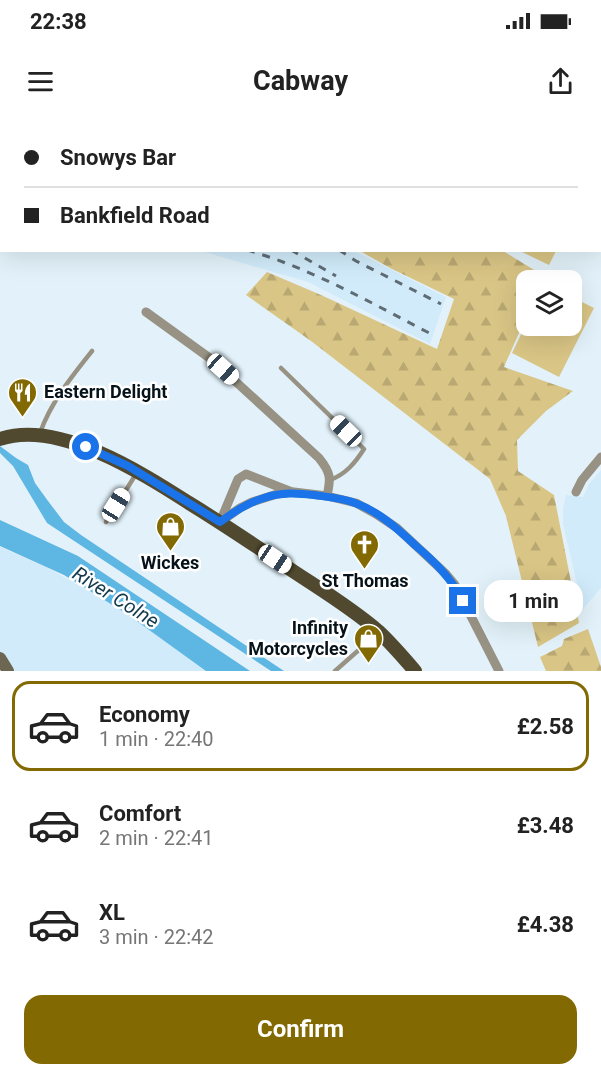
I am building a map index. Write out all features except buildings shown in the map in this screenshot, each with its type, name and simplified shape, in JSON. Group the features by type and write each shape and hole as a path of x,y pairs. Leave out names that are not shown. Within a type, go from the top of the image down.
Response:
{"main road":[{"path":"0,438 39,435 63,440 108,456 137,471 220,522 356,613 379,632 415,671"},
{"path":"0,658 8,671"}],"street":[{"path":"146,312 200,350 319,458 326,467 330,480 327,496"},
{"path":"576,492 582,480 601,457"},
{"path":"220,522 238,479 246,474 294,492"},
{"path":"220,522 252,502 277,494 294,492 327,496 356,503 397,528 455,585 499,671"}],"lane":[{"path":"39,435 56,400 92,351"},
{"path":"281,368 364,449 342,476 330,480"},
{"path":"106,522 137,471"},
{"path":"335,671 379,632"}],"shaded area":[{"path":"204,252 356,252 446,297 430,344 308,282"},
{"path":"601,470 601,588 583,609 563,524 563,509 566,495 583,497 589,484"},
{"path":"0,547 46,567 122,610 212,671 0,671"}],"green space":[{"path":"362,252 505,252 534,270 516,270 518,336 504,367 573,391 546,411 517,440 518,471 554,495 579,623 538,647 506,516 490,479 311,341 246,295 267,272 437,349 454,299"},
{"path":"522,252 556,252 549,265"},
{"path":"582,302 594,308 582,332"},
{"path":"520,336 580,336 559,377 512,353"},
{"path":"588,629 601,671 546,671 540,657 562,646 564,639"}],"water":[{"path":"0,446 28,465 35,483 64,522 284,671 271,671 47,523 13,466 0,453"},
{"name":"River Colne","path":"0,520 78,556 250,671 206,671 127,614 64,575 0,546"}],"railway":[{"path":"253,252 319,277 433,335"},
{"path":"294,252 336,276"},
{"path":"342,252 441,304"}],"place":[{"name":"Eastern Delight","path":"23,418"},
{"name":"Wickes","path":"170,552"},
{"name":"St Thomas","path":"365,570"},
{"name":"Infinity Motorcycles","path":"369,664"}],"route":[{"path":"86,447 128,466 220,522 252,502 277,494 294,492 327,496 356,503 397,528 426,554 455,585 463,601"}]}
